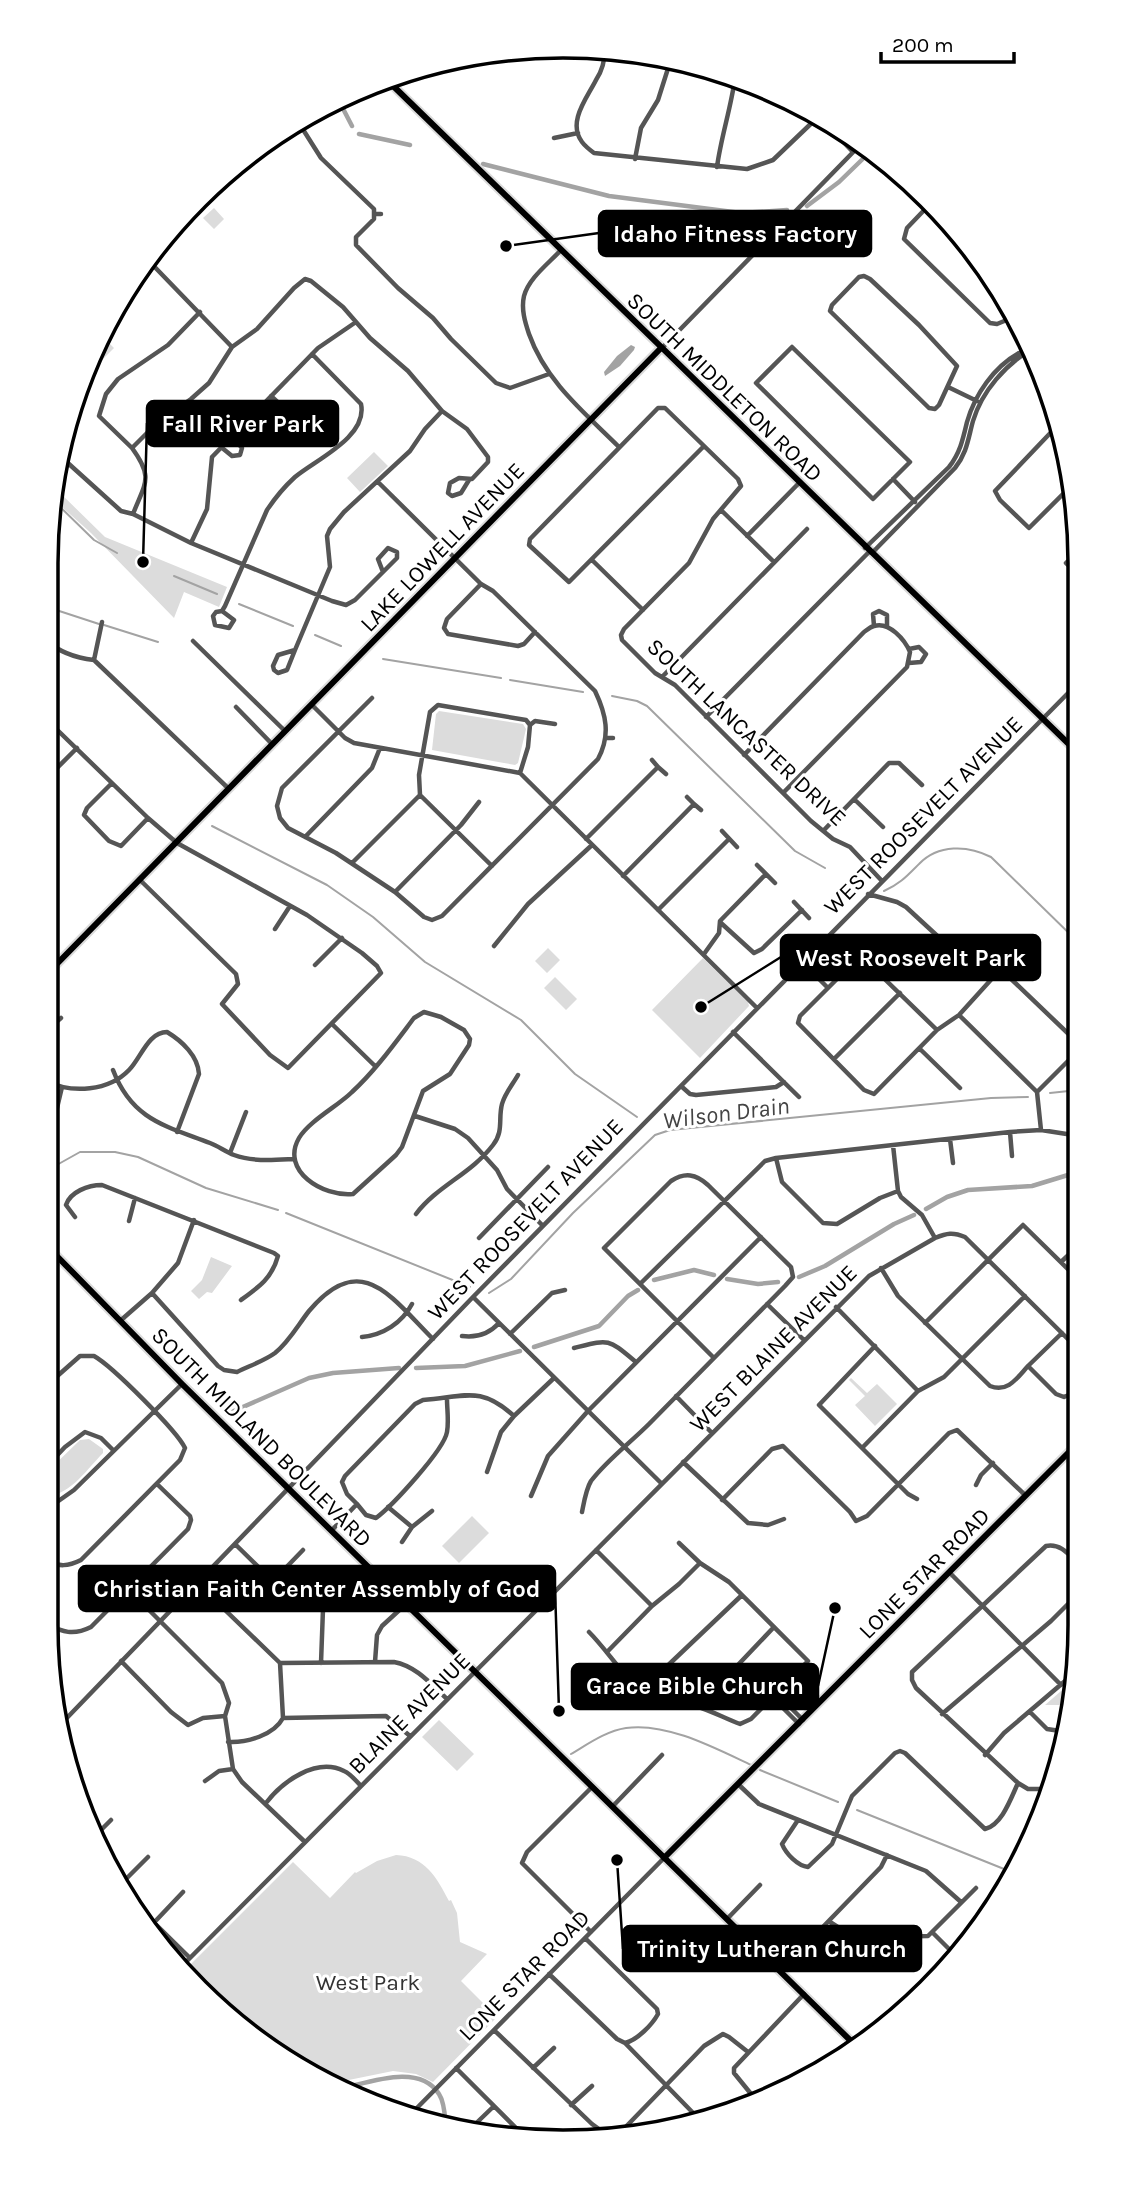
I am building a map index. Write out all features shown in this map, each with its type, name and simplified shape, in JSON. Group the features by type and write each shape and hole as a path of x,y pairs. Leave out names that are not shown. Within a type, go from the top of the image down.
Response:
{"main road":[{"name":"SOUTH MIDDLETON ROAD","path":"395,87 1068,744"},
{"name":"LAKE LOWELL AVENUE","path":"58,963 661,348"},
{"name":"SOUTH MIDLAND BOULEVARD","path":"58,1257 182,1384 851,2040"},
{"name":"LONE STAR ROAD","path":"664,1858 1068,1453"}],"street":[{"path":"604,60 597,79 583,102 576,124 580,141 594,153 747,169 773,160 812,123"},
{"path":"635,159 641,128 658,100 668,68"},
{"path":"717,167 721,137 734,88"},
{"path":"303,130 321,158 373,209 374,219 356,237 356,246 398,288 433,318 496,383 510,388 549,374"},
{"path":"554,138 578,133"},
{"path":"844,143 853,152"},
{"name":"LAKE LOWELL AVENUE","path":"661,348 853,152"},
{"path":"924,210 907,228 904,236 907,242 994,324 1006,320"},
{"path":"374,214 381,214"},
{"path":"349,241 356,241"},
{"path":"561,250 529,285 524,296 523,310 532,341 549,374 562,390 620,447"},
{"path":"154,267 232,348"},
{"path":"864,276 919,325 957,366 948,387 939,405 935,409 929,408 831,311 832,305 859,277 864,276"},
{"path":"132,448 158,422 209,383 232,348 257,329 304,279 311,281 343,307 370,338 408,371 442,411 467,429 488,457 486,466 470,480 461,494 452,496 448,493 447,488 455,479 470,480"},
{"path":"132,514 147,477 144,464 132,448 99,416 106,394 122,376 169,345 200,312"},
{"path":"191,544 207,509 212,457 312,354 356,322"},
{"path":"792,346 910,462 893,479 873,499 756,383 792,346"},
{"path":"222,611 267,510 276,496 297,476 341,444 356,427 360,416 361,404 312,354"},
{"path":"706,717 961,460 978,402 1002,373 1023,354"},
{"path":"948,387 978,402"},
{"path":"271,396 284,408"},
{"path":"643,610 689,563 705,531 741,486 738,479 704,446 661,407 528,542 569,582 704,446"},
{"path":"295,650 278,655 274,670 278,673 287,670 330,567 327,543 330,529 344,512 410,451 442,411"},
{"path":"1051,433 995,491 1000,500 1029,528 1063,494"},
{"path":"221,447 232,456 240,455 242,448 232,436"},
{"path":"67,463 121,511 191,544 318,596 346,605 355,600 383,572 397,558 397,552 393,549 388,548 378,559 383,572"},
{"path":"893,479 917,503"},
{"path":"372,698 290,778 278,797 280,818 288,828 352,863 395,892 424,917 432,920 442,916 598,759 607,728 604,711 595,691 378,482"},
{"path":"747,536 799,483"},
{"path":"721,510 774,562"},
{"path":"662,677 807,529"},
{"name":"SOUTH LANCASTER DRIVE","path":"592,560 643,610 621,635 622,640 662,677 675,685 833,839 850,847 882,881"},
{"path":"481,584 447,619 444,628 449,634 518,646 524,644 536,632"},
{"path":"222,611 234,620 229,628 215,625 213,621 216,612 222,611"},
{"path":"874,626 873,614 879,611 887,615 887,627"},
{"path":"94,660 103,622"},
{"path":"744,755 864,632 874,626 887,627 902,639 909,649 909,663"},
{"path":"193,641 286,732"},
{"path":"783,793 909,663 921,662 926,653 919,647 909,649"},
{"path":"58,648 81,659 94,660 229,790"},
{"name":"WEST ROOSEVELT AVENUE","path":"66,1719 473,1297 1068,693"},
{"path":"312,705 338,731 355,743 520,773 757,1008"},
{"path":"492,866 420,796 418,786 430,712 438,705 526,720 530,724"},
{"path":"236,707 273,745"},
{"path":"530,724 536,721 555,724"},
{"path":"520,773 528,747 530,724"},
{"path":"58,730 177,843 342,938 381,971 378,978 333,1025 288,1068 270,1055 222,1004 238,984 236,974 140,880"},
{"path":"605,738 613,738"},
{"path":"58,767 77,748"},
{"path":"305,837 372,768 380,748"},
{"path":"652,760 666,774"},
{"path":"824,830 894,760 922,785"},
{"path":"586,839 659,767"},
{"path":"112,783 84,814 109,841 121,846 148,818"},
{"path":"352,863 420,796"},
{"path":"687,797 701,810"},
{"path":"854,799 883,827"},
{"path":"395,892 456,830 479,802"},
{"path":"623,876 694,804"},
{"path":"722,831 737,847"},
{"path":"658,910 729,839"},
{"path":"494,946 528,904 592,845"},
{"path":"757,865 775,883"},
{"path":"704,955 719,933 723,918 766,874"},
{"path":"868,894 897,902 958,956 1009,978 1068,1034"},
{"path":"793,902 809,918"},
{"path":"275,929 290,906"},
{"path":"721,923 754,953 762,949 802,910"},
{"path":"315,965 342,938"},
{"path":"937,1030 862,957 800,1016 798,1023 870,1094 878,1090 937,1030 959,1015 998,972"},
{"path":"802,962 828,988"},
{"path":"834,1060 900,993"},
{"path":"424,1012 442,1017 468,1034 469,1045 450,1074 423,1091 402,1147 396,1155 353,1194 345,1195 316,1186 304,1177 294,1159 294,1151 303,1133 354,1091 375,1066 415,1018 424,1012"},
{"path":"959,1015 1037,1093 1041,1130"},
{"path":"333,1025 375,1066"},
{"path":"58,1086 93,1088 117,1080 132,1067 159,1032 167,1032 176,1037 196,1061 199,1074 177,1132"},
{"path":"733,1032 799,1097"},
{"path":"920,1049 960,1088"},
{"path":"1037,1093 1068,1061"},
{"path":"113,1070 117,1080 146,1116 160,1125 245,1158 294,1159"},
{"path":"416,1214 436,1192 463,1175 485,1155 500,1133 502,1104 518,1075"},
{"path":"681,1085 690,1094 696,1095 776,1087 784,1082"},
{"path":"58,1104 62,1087"},
{"path":"230,1153 246,1112"},
{"path":"415,1116 455,1129 485,1155 517,1199 543,1226"},
{"path":"640,1284 758,1166 776,1158 1010,1132 1041,1130 1068,1134"},
{"path":"1010,1132 1012,1156"},
{"path":"950,1139 953,1163"},
{"path":"893,1145 898,1191 901,1197 922,1214 935,1238"},
{"path":"776,1158 782,1182 823,1223 829,1225 837,1224 880,1198 898,1191"},
{"path":"479,1238 548,1167"},
{"path":"582,1512 589,1484 714,1358 793,1277 791,1267 700,1177 685,1175 671,1181 604,1248 714,1358"},
{"path":"75,1217 68,1208 67,1201 91,1185 102,1185 259,1245 278,1256 265,1283 241,1300"},
{"path":"130,1221 135,1198"},
{"path":"120,1321 152,1293 178,1263 194,1220"},
{"path":"925,1322 1023,1225 1068,1269"},
{"name":"WEST BLAINE AVENUE","path":"662,1484 860,1283 881,1268 945,1233 956,1233 965,1237 988,1259"},
{"path":"531,1496 548,1456 588,1411 761,1237"},
{"path":"1061,1262 1068,1255"},
{"path":"988,1259 1068,1339"},
{"path":"881,1268 898,1296 990,1386 999,1389 1010,1385 1062,1333"},
{"path":"152,1293 218,1366 230,1372 237,1372 274,1354 326,1294 341,1283 358,1280 382,1291 433,1339"},
{"path":"510,1334 552,1293 565,1290"},
{"path":"862,1448 918,1391 944,1377 1025,1296"},
{"path":"473,1297 662,1484"},
{"path":"362,1336 374,1336 388,1330 412,1304"},
{"path":"767,1304 804,1340"},
{"path":"836,1307 918,1391"},
{"path":"462,1336 491,1332 499,1323"},
{"path":"574,1348 607,1340 636,1363"},
{"path":"875,1346 819,1405 908,1494 918,1499"},
{"path":"58,1374 80,1356 88,1354 102,1361 185,1448 180,1460 81,1560 72,1565 58,1566"},
{"path":"1028,1366 1056,1394 1068,1396"},
{"path":"487,1472 497,1441 514,1416 554,1378"},
{"path":"58,1501 74,1490 182,1384"},
{"path":"447,1399 448,1431 444,1441 426,1467 388,1507 376,1518 371,1518 343,1488 342,1482 415,1404 423,1400 479,1395 498,1402 514,1416"},
{"path":"676,1396 712,1433"},
{"path":"722,1500 772,1449 783,1447 856,1521 867,1516 949,1433 957,1430 1025,1495"},
{"path":"58,1454 85,1432 101,1438 113,1450"},
{"path":"683,1462 748,1524 768,1525 784,1519"},
{"path":"976,1485 981,1475 993,1463"},
{"path":"58,1629 68,1633 91,1627 190,1525 190,1516 158,1483"},
{"name":"BLAINE AVENUE","path":"186,1962 662,1484"},
{"path":"332,1530 356,1504"},
{"path":"388,1507 412,1527"},
{"path":"402,1542 412,1527 432,1511"},
{"path":"589,1632 642,1690 657,1700 698,1707 740,1724 751,1719 808,1661 729,1583 699,1563 679,1543"},
{"path":"235,1544 297,1605 323,1609"},
{"path":"1040,1789 1028,1789 1018,1783 985,1755 916,1688 912,1681 912,1672 1046,1546 1055,1544 1068,1554"},
{"path":"273,1581 303,1550"},
{"path":"596,1550 652,1606"},
{"path":"608,1651 699,1563"},
{"path":"321,1663 323,1609 367,1566"},
{"path":"949,1572 1060,1685"},
{"path":"197,1583 279,1663 284,1718"},
{"path":"128,1589 222,1683 229,1703 225,1716 233,1769 242,1782 305,1842"},
{"path":"642,1690 742,1595"},
{"path":"942,1714 1022,1647 1068,1603"},
{"path":"375,1662 377,1635 382,1626 406,1604"},
{"path":"698,1707 774,1627"},
{"path":"121,1661 188,1725 203,1718 225,1716"},
{"path":"279,1663 406,1664 426,1678 447,1699"},
{"path":"985,1755 1004,1733 1065,1681"},
{"path":"774,1695 801,1722"},
{"path":"1030,1712 1047,1729 1057,1731"},
{"path":"228,1742 254,1739 275,1728 284,1718 386,1716 410,1736"},
{"path":"798,1820 782,1844 783,1848 808,1867 832,1844 852,1796 900,1751 981,1828 990,1828 1000,1818 1018,1783"},
{"path":"613,1806 662,1755"},
{"path":"265,1803 292,1778 327,1768 347,1772 361,1786"},
{"path":"205,1781 219,1771 233,1769"},
{"path":"739,1785 759,1804 926,1871 961,1902"},
{"path":"591,1932 522,1862 527,1852 593,1786"},
{"path":"101,1830 111,1820"},
{"path":"763,1954 786,1936 812,1934 830,1922 881,1867 887,1855"},
{"path":"125,1879 148,1857"},
{"name":"LONE STAR ROAD","path":"417,2108 664,1858"},
{"path":"727,1919 760,1885"},
{"path":"830,1922 847,1933 874,1937 928,1936 976,1888"},
{"path":"154,1922 183,1892"},
{"path":"155,1923 190,1958"},
{"path":"932,1932 950,1950"},
{"path":"585,1938 657,2009 655,2020 635,2039 625,2043"},
{"path":"549,1975 617,2039 625,2043 693,2113"},
{"path":"751,2094 734,2073 734,2068 804,1994"},
{"path":"494,2030 571,2105 600,2129"},
{"path":"626,2126 704,2046 723,2034 748,2052"},
{"path":"533,2068 554,2048"},
{"path":"456,2068 515,2128"},
{"path":"571,2105 592,2086"},
{"path":"476,2123 493,2107"}],"green space":[{"path":"214,208 224,219 214,229 203,218"},
{"path":"109,343 114,348 100,362"},
{"path":"374,452 388,466 360,492 347,478"},
{"path":"62,495 105,537 227,587 219,607 184,592 174,618 61,506"},
{"path":"439,711 523,724 526,729 518,763 515,765 432,750 436,714"},
{"path":"548,948 560,960 547,973 535,961"},
{"path":"703,958 749,1006 700,1058 652,1010"},
{"path":"555,977 577,999 566,1010 544,988"},
{"path":"211,1257 232,1266 212,1293 207,1292 199,1299 191,1291 202,1280"},
{"path":"851,1378 867,1393 877,1384 897,1404 875,1426 855,1405 865,1396 849,1380"},
{"path":"89,1439 103,1449 103,1453 70,1487 58,1494 58,1461 80,1440"},
{"path":"472,1516 489,1533 459,1563 442,1546"},
{"path":"1064,1688 1062,1705 1045,1705"},
{"path":"439,1720 474,1754 457,1771 422,1737"},
{"name":"West Park","path":"396,1855 415,1859 422,1864 440,1884 449,1901 451,1900 457,1913 460,1942 487,1954 461,1981 497,2017 433,2082 416,2074 393,2071 346,2081 340,2078 310,2063 255,2026 190,1965 293,1862 330,1898 355,1872"}],"shaded area":[{"path":"631,345 635,347 634,350 620,366 605,376 604,372 617,356"}],"waterway":[{"path":"343,109 352,126"},
{"path":"359,134 410,145"},
{"path":"807,206 839,182 864,157"},
{"path":"483,164 609,196 741,213 787,210"},
{"path":"61,508 94,540 117,553"},
{"path":"174,576 217,594"},
{"path":"239,604 293,626"},
{"path":"58,611 99,624"},
{"path":"104,625 158,642"},
{"path":"315,635 341,646"},
{"path":"383,659 501,678"},
{"path":"510,680 583,692"},
{"path":"612,696 647,706 795,851 825,868"},
{"path":"212,826 327,885 373,917 425,962 521,1020 575,1074 637,1117"},
{"path":"884,891 899,883 935,853 954,848 973,850 991,857 1068,932"},
{"name":"Wilson Drain","path":"1050,1093 1068,1091"},
{"name":"Wilson Drain","path":"489,1293 511,1279 573,1213 655,1135 670,1130 991,1098 1028,1097"},
{"name":"Wilson Drain","path":"58,1164 80,1152 115,1152 138,1157 206,1188 278,1210"},
{"path":"926,1209 947,1197 968,1190 1032,1186 1068,1175"},
{"name":"Wilson Drain","path":"286,1213 470,1287"},
{"path":"799,1277 825,1266 894,1224 914,1215"},
{"path":"654,1280 694,1270 714,1275"},
{"path":"727,1279 758,1284 778,1282"},
{"path":"534,1347 599,1326 628,1296 638,1290"},
{"path":"416,1368 465,1366 520,1351"},
{"path":"227,1414 309,1378 333,1373 399,1368"},
{"path":"571,1754 611,1732 641,1727 690,1738 751,1765"},
{"path":"760,1770 838,1802"},
{"path":"857,1810 1005,1869"},
{"path":"355,2085 392,2077 419,2079 430,2084 439,2094 445,2116"}],"place":[{"name":"Idaho Fitness Factory","path":"506,246"},
{"name":"Fall River Park","path":"143,562"},
{"name":"West Roosevelt Park","path":"701,1007"},
{"name":"Grace Bible Church","path":"835,1608"},
{"name":"Christian Faith Center Assembly of God","path":"559,1711"},
{"name":"Trinity Lutheran Church","path":"617,1860"}]}
